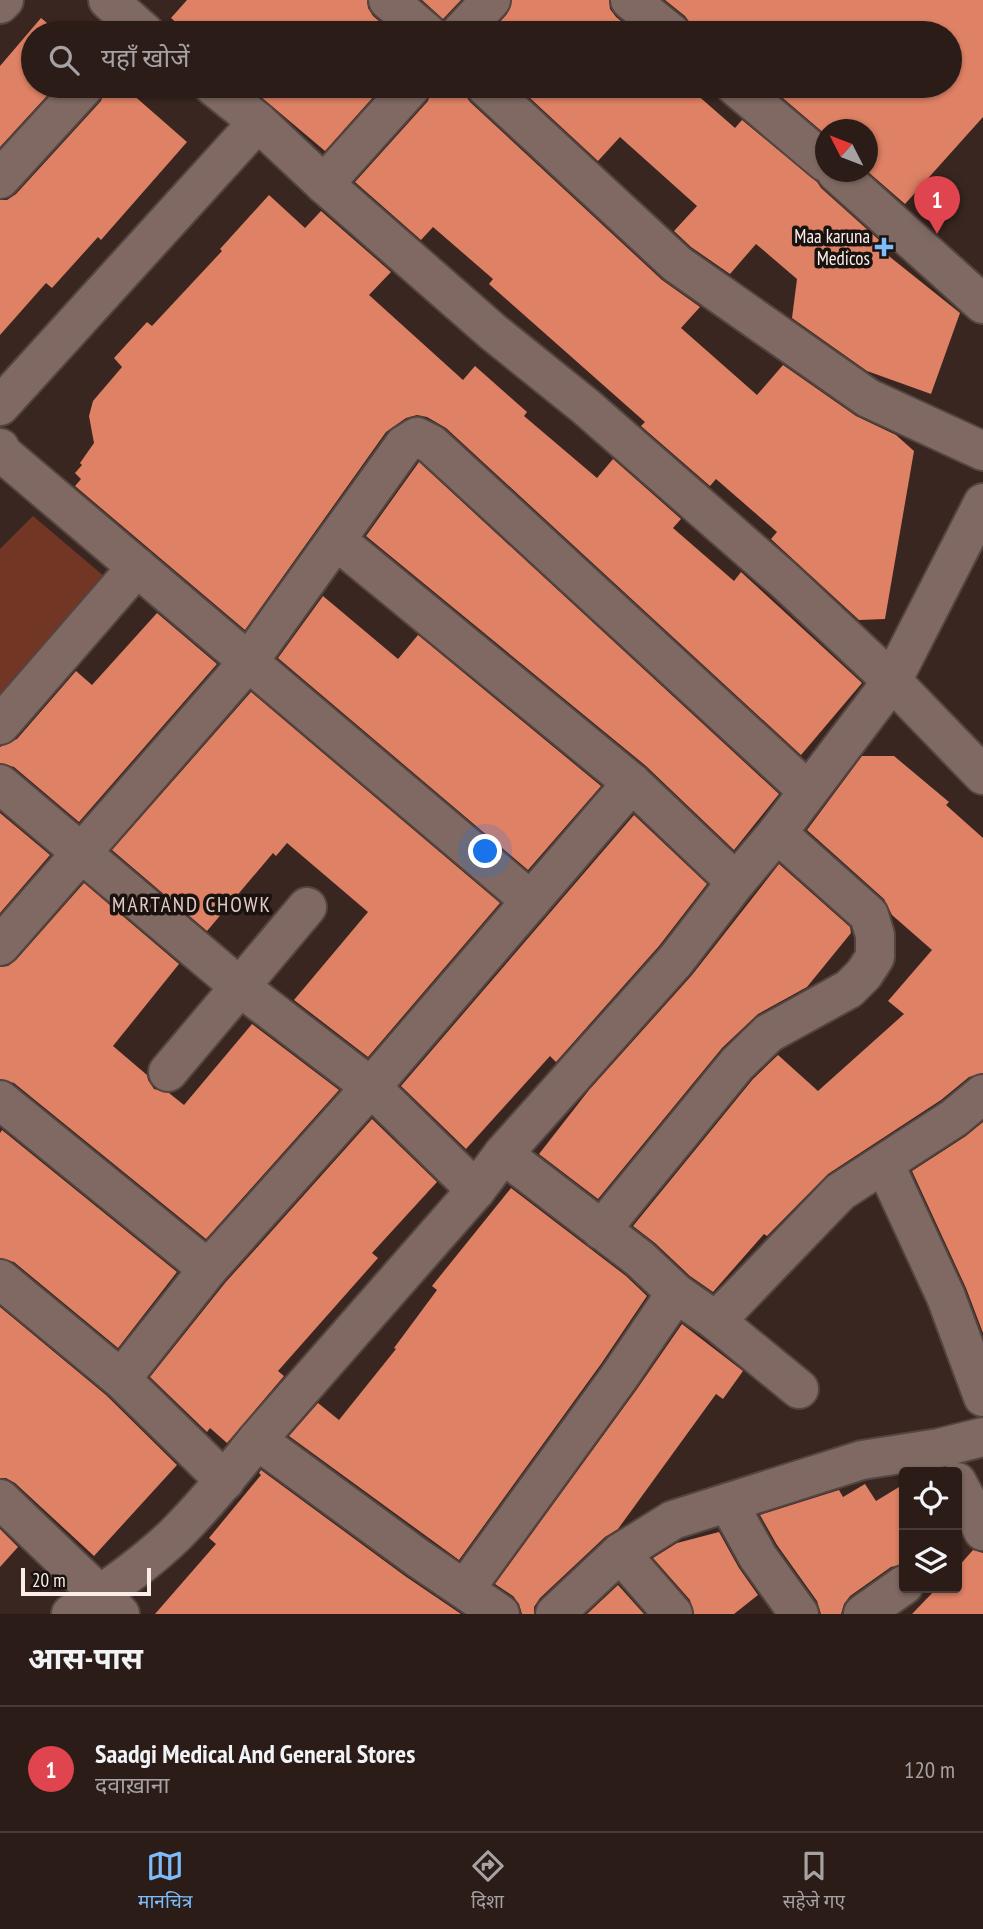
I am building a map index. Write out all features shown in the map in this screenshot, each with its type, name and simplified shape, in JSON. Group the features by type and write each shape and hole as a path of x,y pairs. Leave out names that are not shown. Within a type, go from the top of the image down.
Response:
{"street":[{"path":"0,4 4,0"},
{"path":"110,0 128,21"},
{"path":"388,0 413,21"},
{"path":"471,21 491,0"},
{"path":"630,0 656,21"},
{"path":"0,179 74,98"},
{"path":"228,98 493,332 585,406 783,579 892,681 983,775"},
{"path":"324,184 401,98"},
{"path":"498,98 677,264 868,398 983,451"},
{"path":"749,98 815,154"},
{"path":"0,406 258,122"},
{"path":"847,182 983,304"},
{"path":"0,946 249,661 404,445 417,437 430,444 808,791"},
{"path":"0,448 2,453 531,901"},
{"path":"0,1499 97,1608 174,1536 225,1481 257,1440 476,1190 503,1154 676,960 777,833 892,681 983,503"},
{"path":"336,540 632,783 736,882"},
{"path":"0,725 137,567"},
{"path":"121,1379 208,1269 371,1087 632,783"},
{"path":"0,784 240,987 371,1087 476,1190"},
{"path":"601,1230 745,1056 769,1033 849,989 864,974 875,957 875,935 869,915 777,833"},
{"path":"168,1072 307,907"},
{"path":"716,1321 840,1192 954,1118 983,1094"},
{"path":"0,1100 208,1269"},
{"path":"503,1154 640,1259 676,1293 716,1321 799,1389"},
{"path":"885,1165 946,1297 983,1396"},
{"path":"0,1279 121,1379 225,1481"},
{"path":"466,1589 619,1377 676,1293"},
{"path":"555,1614 620,1553 673,1520 862,1460 945,1460 983,1437"},
{"path":"257,1440 418,1558 500,1614"},
{"path":"962,1498 974,1536"},
{"path":"728,1503 784,1608"},
{"path":"620,1553 673,1614"},
{"path":"863,1614 899,1589"}],"shaded area":[{"path":"33,516 112,583 0,703 0,549"}],"building":[{"path":"187,0 367,0 368,8 379,21 174,21 171,18"},
{"path":"422,0 461,0 443,19"},
{"path":"512,0 609,0 610,9 621,21 501,21 507,14"},
{"path":"665,0 983,0 983,117 905,204 878,181 878,119 815,119 815,125 783,98 962,98 962,21 689,21"},
{"path":"21,41 21,98 45,98 0,147 0,66"},
{"path":"102,98 137,98 187,142 101,240 98,237 52,288 46,283 0,335 0,200 7,200 16,194"},
{"path":"262,98 372,98 325,151"},
{"path":"429,98 467,98 662,280 700,307 681,328 757,395 783,365 856,416 896,435 914,451 885,619 859,620 771,539 777,532 716,479 710,486 641,426 645,422 489,284 493,279 433,227 421,240 355,182"},
{"path":"530,98 701,98 735,128 742,120 817,182 879,240 875,245 960,313 931,394 867,371 792,318 797,279 756,244 730,274 691,247 674,231 697,206 620,137 598,161"},
{"path":"269,195 305,228 321,211 391,272 369,295 463,380 475,366 527,412 524,416 597,478 613,459 681,519 673,528 734,581 741,572 862,683 801,755 446,428 427,417 417,415 406,418 386,432 245,630 75,486 81,479 75,473 94,443 89,416 93,401 122,367 114,358 147,322 152,326 222,251 220,249"},
{"path":"419,462 779,794 734,850 646,766 366,536"},
{"path":"323,596 398,659 418,635 601,786 528,870 278,658"},
{"path":"157,613 217,664 79,822 14,767 0,763 0,747 17,739 76,671 92,685"},
{"path":"251,692 500,903 368,1057 294,1000 368,912 287,843 276,856 273,853 207,931 112,850"},
{"path":"862,756 894,756 949,802 946,805 983,838 983,1073 969,1077 941,1100 828,1174 767,1236 764,1234 713,1292 690,1276 633,1226 753,1079 778,1055 818,1091 904,1014 888,1001 932,950 892,915 884,899 807,830"},
{"path":"0,813 50,855 0,913"},
{"path":"634,815 707,884 659,946 556,1062 550,1056 466,1149 401,1086"},
{"path":"779,864 850,927 851,933 807,987 758,1014 722,1048 598,1199 539,1154 589,1090 692,975"},
{"path":"84,883 179,964 113,1046 147,1075 154,1089 169,1093 184,1105 252,1024 339,1090 206,1239 14,1083 0,1079 0,967 8,966 16,960"},
{"path":"372,1119 437,1182 372,1253 378,1258 278,1371 284,1376 227,1443 210,1428 207,1432 150,1377 225,1283"},
{"path":"983,1122 983,1333 966,1288 912,1171"},
{"path":"2,1130 177,1272 118,1348 14,1262 0,1258"},
{"path":"511,1188 626,1276 647,1296 459,1560 289,1436 318,1403 339,1420 396,1349 394,1348 437,1290 432,1286"},
{"path":"0,1307 106,1395 177,1465 94,1556 15,1483 0,1478"},
{"path":"682,1324 743,1371 723,1399 716,1394 618,1529 605,1537 540,1598 534,1607 534,1614 522,1614 513,1596 495,1584"},
{"path":"261,1470 461,1614 155,1614 216,1544 209,1538 261,1475"},
{"path":"865,1484 876,1501 899,1487 899,1565 891,1567 850,1596 841,1614 821,1614 817,1601 777,1545 760,1515 839,1490 843,1497"},
{"path":"0,1529 18,1547 0,1567"},
{"path":"719,1532 758,1595 734,1614 694,1614 690,1600 653,1558 677,1543"},
{"path":"973,1550 983,1553 983,1614 912,1614 932,1593 962,1593 962,1562"},
{"path":"618,1585 644,1614 587,1614"}],"place":[{"name":"Saadgi Medical And General Stores","path":"937,234"},
{"name":"Maa karuna Medicos","path":"884,247"}],"district":[{"name":"MARTAND CHOWK","path":"192,904"}]}
